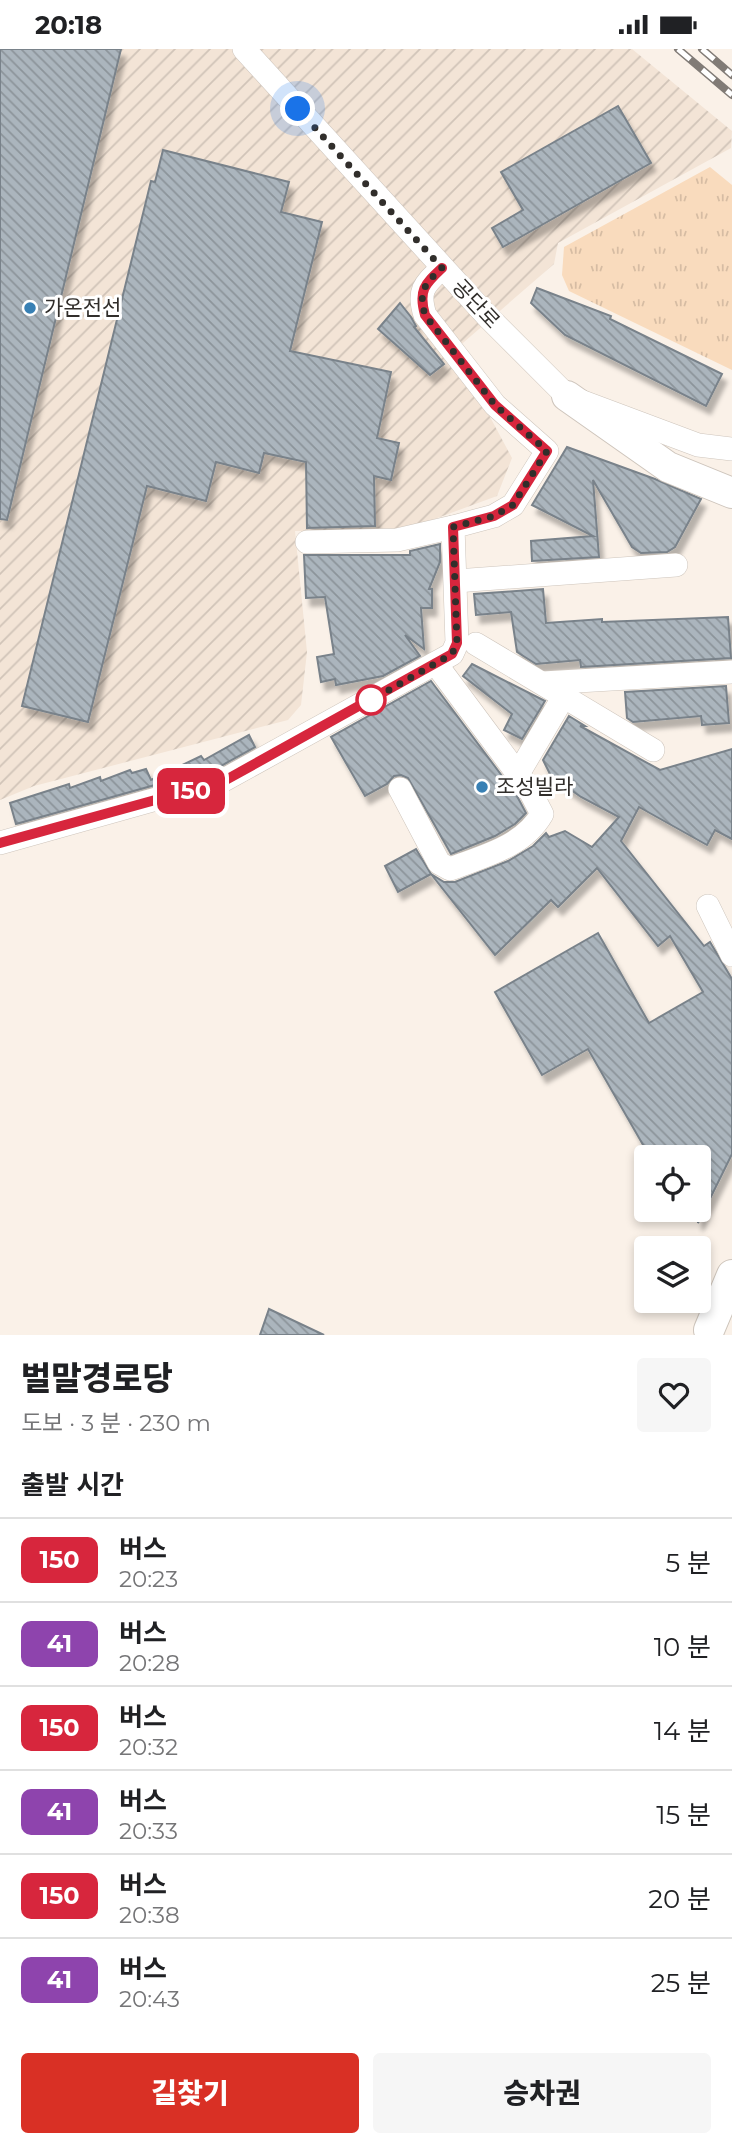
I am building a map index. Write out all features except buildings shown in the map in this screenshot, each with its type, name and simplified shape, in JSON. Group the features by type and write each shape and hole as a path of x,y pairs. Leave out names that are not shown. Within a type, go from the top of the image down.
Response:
{"main road":[{"path":"568,396 668,467 732,493"},
{"path":"707,1332 732,1275"},
{"path":"707,1332 732,1285"}],"street":[{"name":"공단로","path":"244,49 442,268 568,396 698,445 732,449"},
{"path":"307,542 397,540 494,516 513,505 547,451 495,405 425,315 421,302 424,285 442,268"},
{"path":"0,843 224,781 452,654 457,643 453,527"},
{"path":"456,581 676,565"},
{"path":"476,644 653,750"},
{"path":"400,789 439,863 450,869 506,848 534,828 542,814 529,789 436,664"},
{"path":"542,683 732,672"},
{"path":"518,774 564,696"},
{"path":"708,906 732,955"}],"shaded area":[{"path":"0,49 632,49 732,131 731,148 558,243 554,264 449,355 482,402 512,458 497,496 402,531 295,531 307,652 301,705 288,720 34,786 0,800"}],"green space":[{"path":"710,167 732,185 732,370 569,291 562,275 564,247"}],"railway":[{"path":"678,49 732,95"},
{"path":"702,49 732,75"}],"bus line":[{"name":"150","path":"0,843 224,781 452,654 457,643 453,527 494,516 513,505 547,451 495,405 425,315 421,302 424,285 442,268"}],"place":[{"name":"가온전선","path":"30,308"},
{"name":"조성빌라","path":"482,787"}],"route":[{"path":"298,109 442,268 424,285 421,302 425,315 495,405 547,451 513,505 494,516 453,527 457,643 452,654 368,702 371,700"}]}
